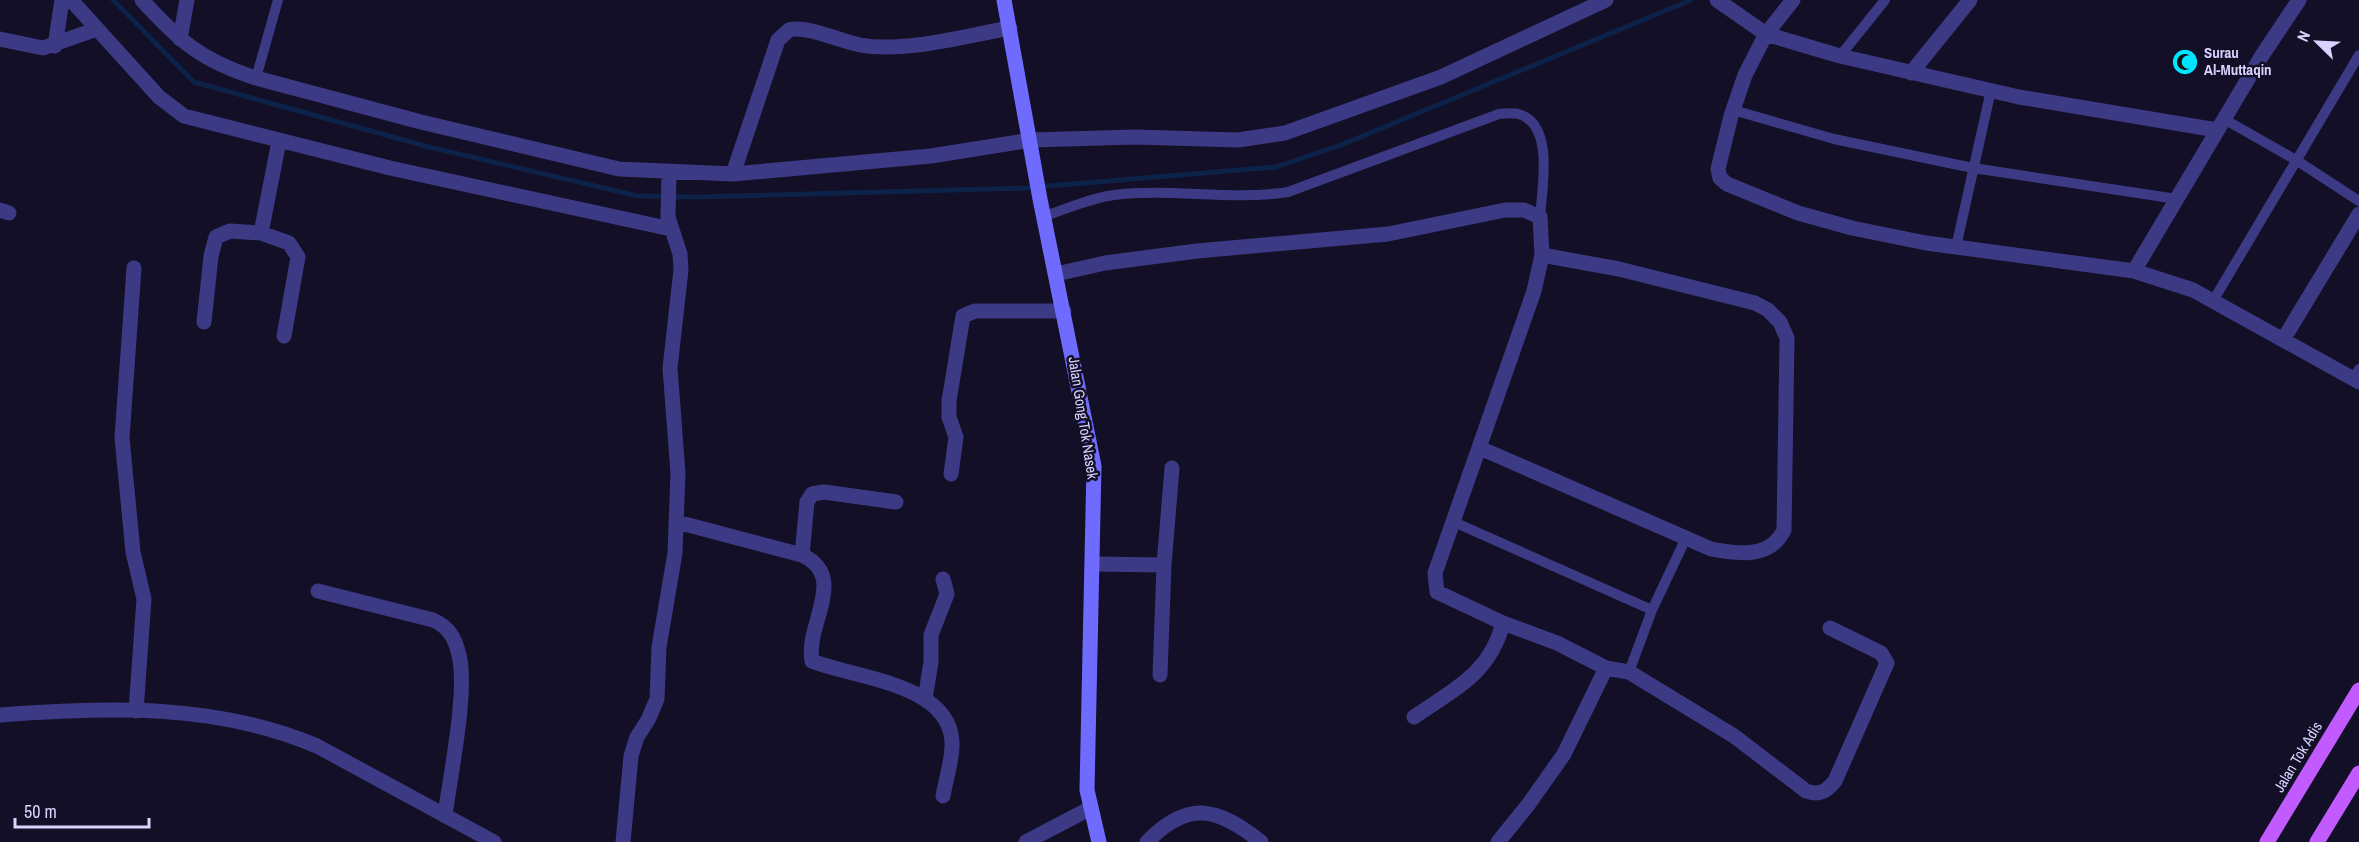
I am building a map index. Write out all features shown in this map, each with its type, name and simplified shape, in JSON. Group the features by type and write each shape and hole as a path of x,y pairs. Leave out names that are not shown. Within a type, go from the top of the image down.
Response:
{"main road":[{"name":"Jalan Gong Tok Nasek","path":"1004,0 1043,217 1094,466 1087,790 1089,809 1098,842"},
{"name":"Jalan Tok Adis","path":"2267,842 2359,690"},
{"path":"2317,842 2359,773"}],"street":[{"path":"55,46 62,0"},
{"path":"71,0 169,107 203,122 390,168 669,223"},
{"path":"142,0 180,39 207,59 256,78 421,122 619,169 668,176 733,174 1135,137 1238,140 1285,133 1441,77 1606,0"},
{"path":"180,39 187,0"},
{"path":"1717,0 1766,34 1840,56 1991,90 2221,125"},
{"path":"1793,0 1766,34 1745,75 1733,110 1718,169 1720,178 1727,184 1798,213 1852,228 1956,247 2134,271 2193,290 2283,340 2357,377"},
{"path":"1911,73 1970,0"},
{"path":"2134,271 2299,0"},
{"path":"733,174 775,50 783,33 789,30 804,30 862,45 893,47 1010,28"},
{"path":"0,39 36,48 55,46 97,29"},
{"path":"261,232 279,141"},
{"path":"623,842 631,756 637,737 648,720 657,699 659,647 671,588 677,522 677,452 670,368 681,270 680,254 669,223 668,176"},
{"path":"1056,274 1105,263 1197,251 1388,234 1505,210 1524,210 1540,217 1542,255 1534,291 1436,573 1437,592 1503,623 1557,643 1606,668 1629,672 1734,736 1806,791 1822,793 1835,781 1887,663 1881,653 1830,628"},
{"path":"2283,340 2359,214"},
{"path":"204,322 211,256 216,237 230,231 261,232 289,243 298,257 284,336"},
{"path":"1480,448 1711,549 1744,553 1770,547 1780,539 1784,530 1787,338 1780,322 1768,310 1738,298 1620,269 1542,255"},
{"path":"134,268 122,438 133,552 144,599 136,711"},
{"path":"951,474 956,437 949,417 949,401 963,316 969,312 1064,311"},
{"path":"1160,675 1164,565 1172,468"},
{"path":"802,555 807,502 812,494 824,492 896,502"},
{"path":"677,522 802,555 819,565 824,574 812,661 865,675 925,699 941,710 946,717 952,740 943,796"},
{"path":"1093,564 1164,565"},
{"path":"925,699 930,673 931,635 947,594 943,579"},
{"path":"318,591 433,620 451,634 459,654 462,679 445,816"},
{"path":"1414,717 1485,665 1499,641 1503,623"},
{"path":"1498,842 1534,797 1564,754 1606,668"},
{"path":"0,715 136,711 197,713 241,721 293,736 494,842"},
{"path":"1026,842 1089,809"},
{"path":"1147,842 1172,821 1193,812 1204,812 1228,818 1261,842"}],"lane":[{"path":"256,78 278,0"},
{"path":"1840,56 1885,0"},
{"path":"2212,301 2359,55"},
{"path":"1956,247 1991,90"},
{"path":"1733,110 1834,139 1973,168 2177,199"},
{"path":"1043,217 1113,195 1162,193 1257,197 1288,192 1499,114 1518,114 1533,123 1542,140 1540,217"},
{"path":"2221,125 2296,160 2359,201"},
{"path":"1454,522 1652,610"},
{"path":"1629,672 1652,610 1686,538"}],"waterway":[{"path":"113,0 194,82 429,147 638,196 698,197 1025,188 1276,167 1341,145 1691,0"}],"place":[{"name":"Surau Al-Muttaqin","path":"2185,62"}]}
